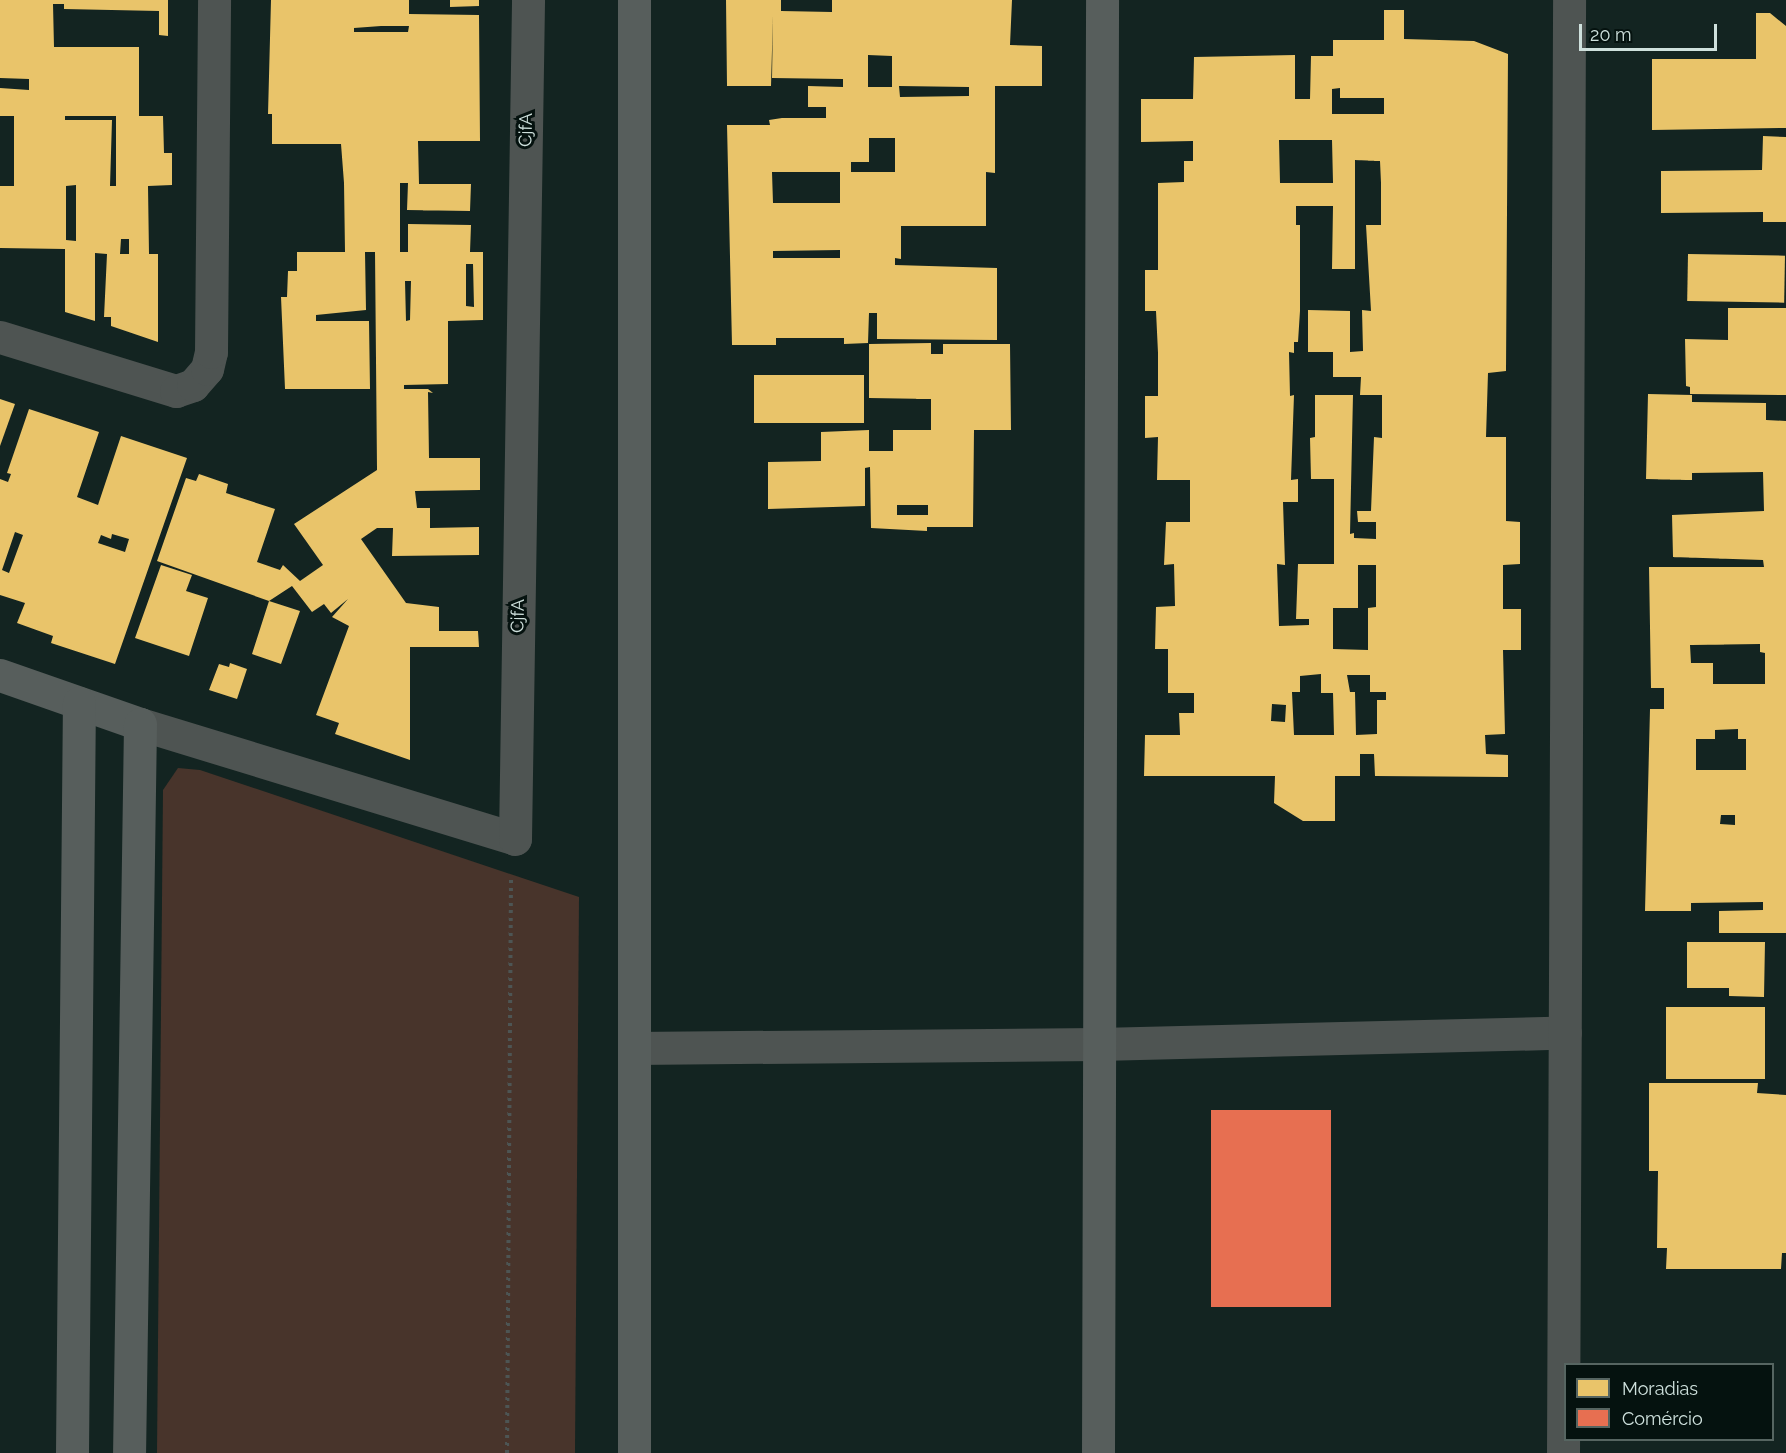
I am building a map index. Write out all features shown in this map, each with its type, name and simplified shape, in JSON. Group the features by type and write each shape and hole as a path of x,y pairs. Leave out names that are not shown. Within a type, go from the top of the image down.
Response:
{"street":[{"path":"0,337 176,391 193,385 207,369 211,352 214,0"},
{"name":"CjfA","path":"515,839 528,0"},
{"path":"634,0 634,1453"},
{"path":"1098,1453 1102,0"},
{"path":"1563,1453 1569,0"},
{"path":"0,675 140,724 515,839"},
{"path":"72,1453 79,703"},
{"path":"129,1453 140,724"},
{"path":"634,1048 1099,1044 1565,1033"}],"path":[{"path":"507,1453 510,886 515,839"}],"shaded area":[{"path":"178,768 200,770 579,897 575,1453 157,1453 163,790"}],"building: Moradias":[{"path":"0,0 168,0 168,36 159,35 159,11 64,9 64,4 53,4 54,47 139,47 139,116 163,116 164,153 172,153 172,185 148,186 149,254 158,254 158,342 111,326 111,317 104,317 107,254 95,253 95,321 65,312 65,249 0,248 0,186 14,186 14,116 0,116 0,88 29,90 29,79 0,78","holes":["65,116 116,116 116,186 110,186 112,120 65,120","76,185 76,241 66,240 66,186","121,239 129,239 129,254 120,254"]},
{"path":"271,0 409,0 409,14 479,15 480,141 418,141 419,184 471,184 470,211 407,210 408,183 400,183 400,252 408,252 408,224 471,225 470,252 483,252 483,320 448,321 448,384 404,385 404,389 428,389 433,393 428,392 429,458 480,458 480,490 415,491 417,508 430,508 430,528 479,527 479,555 392,556 393,528 377,528 361,539 406,603 439,607 439,631 478,631 479,647 410,647 410,760 335,734 339,723 316,715 349,626 332,617 348,599 331,613 324,604 312,612 292,586 269,601 157,561 186,478 196,481 199,474 228,484 226,493 275,509 257,562 280,570 283,565 300,581 323,565 294,524 377,470 375,252 365,252 366,310 316,315 316,321 369,321 370,389 285,389 281,297 287,297 288,271 297,271 297,252 345,252 344,183 341,144 272,144 272,114 268,114","holes":["409,26 408,32 354,32 354,28","466,264 473,264 474,307 466,306","405,281 411,281 410,320 406,321"]},
{"path":"450,0 479,0 479,6 450,7"},
{"path":"726,0 781,0 781,11 832,12 832,0 1012,0 1010,45 1042,46 1042,86 995,86 995,173 986,172 986,226 901,226 901,259 895,258 895,265 997,268 997,340 877,339 877,313 869,313 868,343 844,344 844,338 776,338 776,345 732,345 727,125 770,125 769,120 782,118 826,118 826,107 808,107 808,86 843,87 843,79 772,78 773,15 771,86 727,86","holes":["868,55 892,56 892,87 868,87","899,86 969,87 969,96 900,97","869,138 895,138 895,172 851,172 851,162 869,162","772,172 840,172 840,203 773,203","840,250 840,258 773,258 773,251"]},
{"path":"1384,10 1404,10 1404,39 1474,41 1508,54 1506,371 1488,373 1486,437 1506,437 1506,521 1520,522 1520,564 1503,565 1503,609 1521,609 1521,650 1503,650 1505,734 1485,735 1486,754 1508,755 1508,777 1375,776 1374,754 1360,754 1360,776 1335,776 1335,821 1303,821 1274,803 1275,776 1144,776 1145,735 1180,735 1179,713 1194,713 1194,693 1168,693 1168,649 1155,649 1156,607 1175,606 1174,564 1164,565 1166,522 1190,522 1190,480 1157,480 1158,437 1145,438 1145,396 1158,396 1156,311 1145,311 1145,270 1158,270 1158,183 1184,182 1184,161 1193,161 1193,141 1141,142 1141,99 1193,99 1194,57 1295,55 1295,99 1310,99 1311,56 1333,56 1333,40 1384,40","holes":["1340,88 1340,98 1384,98 1384,114 1332,114 1332,89","1279,140 1332,140 1333,183 1280,183","1355,160 1380,161 1381,225 1366,225 1371,311 1362,310 1363,351 1350,352 1350,311 1308,310 1308,352 1333,352 1333,377 1361,377 1360,395 1382,395 1382,438 1374,437 1371,511 1357,511 1358,522 1376,522 1376,539 1354,538 1354,533 1350,534 1353,395 1315,395 1315,437 1310,438 1311,479 1334,479 1334,564 1298,564 1296,619 1309,619 1309,625 1279,626 1277,564 1285,565 1283,502 1298,502 1298,479 1291,480 1294,395 1290,396 1289,352 1294,353 1294,342 1298,342 1300,311 1300,225 1296,225 1296,206 1333,206 1332,269 1355,269","1358,565 1376,565 1376,607 1368,608 1368,650 1333,649 1333,608 1358,608","1321,674 1321,693 1333,693 1334,735 1294,735 1292,692 1300,692 1300,676","1347,675 1370,675 1370,692 1386,692 1386,700 1377,700 1377,734 1356,735 1355,692 1350,692","1272,704 1286,705 1285,722 1271,721"]},
{"path":"1756,13 1770,13 1786,26 1786,128 1652,130 1652,59 1756,59"},
{"path":"1763,136 1786,137 1786,222 1763,222 1763,212 1661,213 1661,171 1762,170"},
{"path":"1688,254 1785,256 1784,303 1687,301"},
{"path":"1728,308 1786,308 1786,395 1690,394 1690,387 1686,386 1685,339 1728,340"},
{"path":"931,343 931,354 943,354 943,344 1010,344 1011,430 974,430 973,527 927,527 927,531 871,528 870,467 865,468 865,506 768,509 768,462 821,461 821,432 869,430 869,451 893,451 893,430 931,430 931,399 869,398 869,344","holes":["897,505 928,505 928,515 897,515"]},
{"path":"754,375 864,375 864,423 754,423"},
{"path":"1648,394 1692,395 1692,402 1766,403 1766,420 1786,421 1786,933 1719,933 1719,911 1763,910 1763,902 1691,903 1691,911 1645,911 1650,709 1664,709 1664,688 1651,688 1649,567 1764,567 1763,560 1673,557 1672,515 1764,511 1763,472 1692,473 1692,480 1646,479","holes":["1760,644 1760,652 1765,653 1765,684 1713,684 1713,663 1691,663 1690,645","1738,729 1738,739 1746,739 1746,770 1696,770 1696,739 1715,739 1715,730","1721,815 1735,815 1735,825 1720,824"]},
{"path":"0,399 15,404 0,446"},
{"path":"29,409 99,432 77,497 98,505 121,436 187,458 115,664 51,643 53,636 17,623 25,603 0,595 0,479 8,482 11,474 7,473","holes":["15,532 23,535 9,573 2,570","112,534 129,539 125,552 98,543 101,535 111,539"]},
{"path":"161,565 192,575 186,591 208,598 189,656 135,638"},
{"path":"269,601 300,611 281,664 252,654"},
{"path":"230,663 247,669 237,699 209,690 219,664 229,667"},
{"path":"1687,942 1765,942 1764,997 1729,996 1729,988 1687,988"},
{"path":"1666,1007 1765,1007 1765,1079 1666,1079"},
{"path":"1649,1083 1758,1083 1757,1093 1786,1095 1786,1253 1782,1253 1781,1269 1666,1269 1667,1248 1657,1248 1658,1171 1649,1171"}],"building: Comércio":[{"path":"1211,1110 1331,1110 1331,1307 1211,1307"}]}
